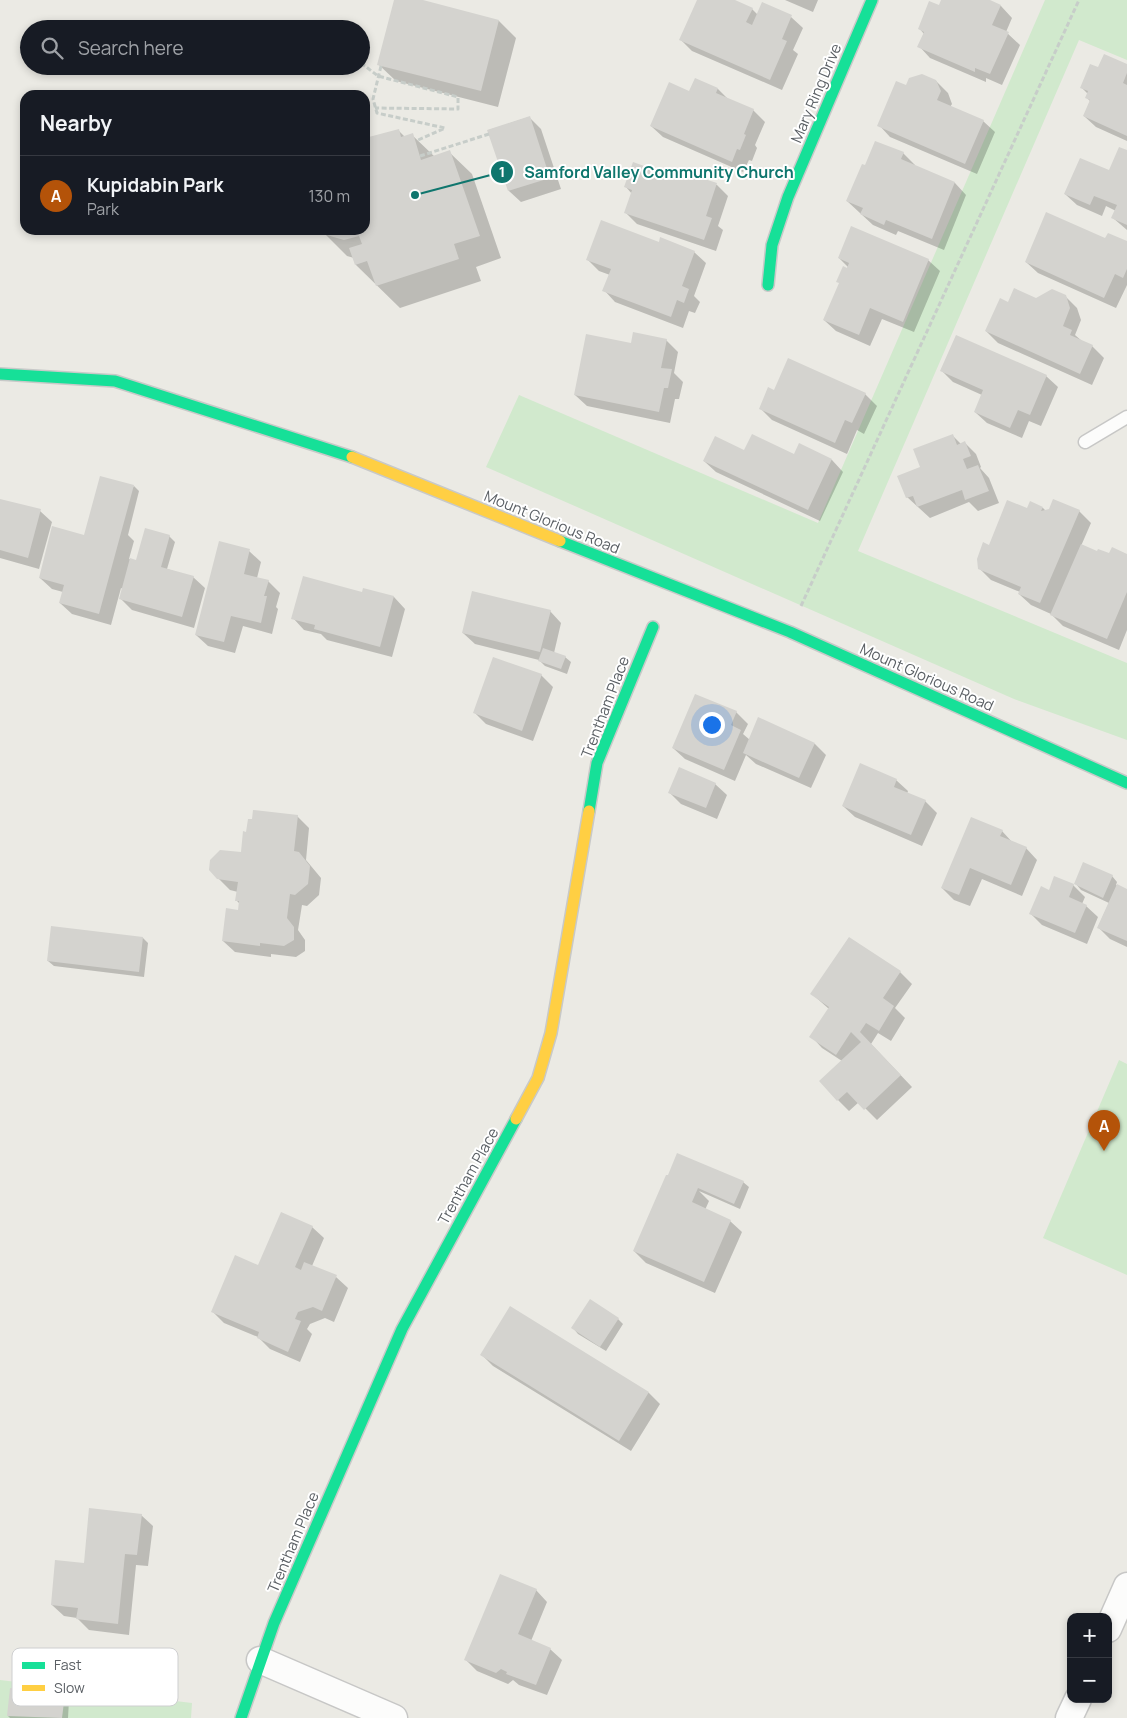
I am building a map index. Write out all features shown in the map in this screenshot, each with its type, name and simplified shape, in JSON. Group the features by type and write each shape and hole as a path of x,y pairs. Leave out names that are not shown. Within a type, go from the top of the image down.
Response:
{"street":[{"name":"Mary Ring Drive","path":"768,285 772,245 788,197 872,0"},
{"name":"Mount Glorious Road","path":"0,374 114,381 338,451 790,632 1127,783"},
{"name":"Trentham Place","path":"242,1718 260,1660 402,1329 538,1078 551,1033 598,763 653,627"},
{"name":"Mount Glorious Road","path":"1075,759 1127,775"},
{"path":"1112,1620 1127,1586"},
{"path":"260,1660 394,1718"},
{"path":"1070,1718 1076,1703"}],"lane":[{"path":"1084,442 1127,416"}],"path":[{"path":"790,632 1079,0"},
{"path":"381,66 373,99 377,113 445,128 416,141"},
{"path":"370,70 378,76 458,97 458,109 375,108"},
{"path":"420,156 489,134"}],"green space":[{"path":"1045,0 1127,0 1127,60 1079,40 858,551 1127,663 1127,740 1014,699 486,467 519,395 818,523"},
{"path":"1119,1060 1127,1064 1127,1275 1043,1238"},
{"path":"0,1680 12,1681 12,1706 178,1706 178,1701 192,1703 191,1718 0,1718"}],"building":[{"path":"394,0 423,0 499,20 481,91 377,65"},
{"path":"697,0 735,0 753,8 746,22 752,25 762,2 792,15 782,39 787,41 770,80 679,40"},
{"path":"941,0 990,0 1001,5 992,25 1009,32 990,74 975,68 975,72 917,47 924,32 918,29 929,1 939,5"},
{"path":"1104,54 1127,64 1127,73 1123,83 1127,85 1127,136 1083,116 1090,100 1085,98 1088,91 1080,88 1090,64 1098,67"},
{"path":"922,74 936,80 941,91 937,100 984,120 965,164 877,126 896,81 906,85 909,78"},
{"path":"695,78 718,88 716,93 754,109 740,150 737,149 732,162 650,126 669,82 689,91"},
{"path":"530,116 550,178 508,191 487,130"},
{"path":"399,129 401,137 413,133 421,160 450,150 480,236 454,244 459,259 376,286 367,261 355,265 349,248 362,244 359,236 344,240 326,235 370,235 370,137"},
{"path":"875,141 904,152 901,159 955,182 932,239 886,220 884,225 860,214 863,208 846,201 862,164 865,165"},
{"path":"1119,147 1127,150 1127,225 1111,218 1117,205 1094,196 1090,205 1064,194 1080,158 1109,170"},
{"path":"633,162 683,180 686,173 717,183 706,216 712,218 704,240 624,213 632,190 624,187"},
{"path":"1046,212 1105,238 1108,233 1127,241 1127,269 1123,278 1115,274 1104,298 1025,262"},
{"path":"601,220 659,242 660,237 695,251 682,286 689,289 684,303 677,300 671,317 602,291 611,269 586,260"},
{"path":"851,226 929,259 903,322 870,308 859,335 823,320 839,283 836,282 843,266 847,268 849,263 838,258"},
{"path":"1014,288 1036,298 1052,289 1066,295 1070,308 1063,326 1072,330 1070,335 1093,345 1080,374 985,331 1000,298 1008,302"},
{"path":"633,332 667,339 661,368 672,369 668,388 664,388 659,412 574,395 586,334 631,343"},
{"path":"956,335 1047,375 1030,415 1018,410 1010,428 974,412 983,390 940,371"},
{"path":"788,358 866,393 852,423 845,420 835,443 759,409 768,387 774,390"},
{"path":"752,434 794,454 799,443 832,459 808,510 703,461 715,436 744,450"},
{"path":"953,434 957,445 965,441 971,456 963,459 967,469 978,465 989,491 965,500 962,490 917,507 913,496 906,498 897,476 920,467 913,449"},
{"path":"100,476 134,485 99,614 59,603 64,585 39,578 52,526 84,535"},
{"path":"0,499 41,509 28,558 0,550"},
{"path":"1053,499 1080,510 1040,603 1018,594 1021,587 978,569 977,559 983,542 989,545 1007,500 1027,508 1030,501 1043,507 1041,511 1049,509"},
{"path":"145,528 170,535 161,567 194,576 182,617 119,599 130,558 136,560"},
{"path":"219,541 250,549 244,574 269,580 264,596 267,596 261,623 231,616 224,642 195,635"},
{"path":"1081,544 1097,551 1098,549 1109,553 1112,547 1127,554 1127,592 1107,639 1050,615"},
{"path":"303,576 362,592 363,588 394,596 380,647 314,629 315,625 291,619"},
{"path":"472,591 551,610 540,652 462,633"},
{"path":"543,648 566,656 561,669 538,661"},
{"path":"493,657 542,674 522,731 473,713"},
{"path":"695,694 737,711 731,725 741,730 724,770 672,748"},
{"path":"758,717 815,743 799,778 743,753"},
{"path":"860,763 897,779 894,787 926,800 911,835 842,806"},
{"path":"679,767 716,783 706,808 668,793"},
{"path":"253,810 298,815 294,851 299,852 310,866 308,884 295,895 290,894 287,918 294,927 294,940 284,946 260,943 260,946 222,941 226,908 238,910 239,901 235,901 238,882 217,879 209,870 210,860 220,850 241,852 243,831 246,832 248,819 252,819"},
{"path":"971,817 1003,830 1000,836 1027,847 1011,885 970,868 959,895 941,888"},
{"path":"1083,862 1113,875 1103,898 1074,884"},
{"path":"1054,876 1074,884 1069,897 1087,905 1075,933 1029,914 1041,886 1049,890"},
{"path":"1117,884 1127,889 1127,941 1097,928"},
{"path":"51,926 143,937 139,972 47,961"},
{"path":"849,937 901,971 883,998 894,1006 879,1031 866,1023 860,1032 901,1075 864,1110 847,1092 837,1101 819,1081 861,1042 851,1032 836,1055 809,1037 829,1007 810,994"},
{"path":"677,1153 744,1181 734,1204 698,1188 692,1202 731,1220 704,1282 633,1251"},
{"path":"281,1212 313,1226 295,1267 301,1270 304,1262 337,1275 322,1311 313,1307 298,1312 295,1319 301,1321 288,1352 257,1338 259,1332 211,1312 235,1255 258,1265"},
{"path":"590,1299 619,1318 600,1347 571,1328"},
{"path":"510,1306 649,1392 619,1441 480,1355"},
{"path":"89,1508 142,1514 137,1555 125,1554 118,1624 76,1619 78,1608 51,1605 55,1560 84,1563"},
{"path":"500,1574 537,1589 518,1634 551,1648 536,1685 506,1674 507,1672 501,1669 496,1673 464,1660"},
{"path":"10,1688 12,1688 12,1706 64,1706 62,1718 7,1716"}],"traffic: fast":[{"path":"768,285 772,245 788,197 872,0"},
{"path":"0,374 115,381 352,457"},
{"path":"560,541 790,632 1127,783"},
{"path":"589,811 597,763 653,627"},
{"path":"241,1718 274,1623 402,1329 516,1119"}],"traffic: slow":[{"path":"352,457 560,541"},
{"path":"516,1119 538,1078 551,1033 589,811"}],"place":[{"name":"Samford Valley Community Church","path":"415,195"},
{"name":"Kupidabin Park","path":"1104,1151"}]}
